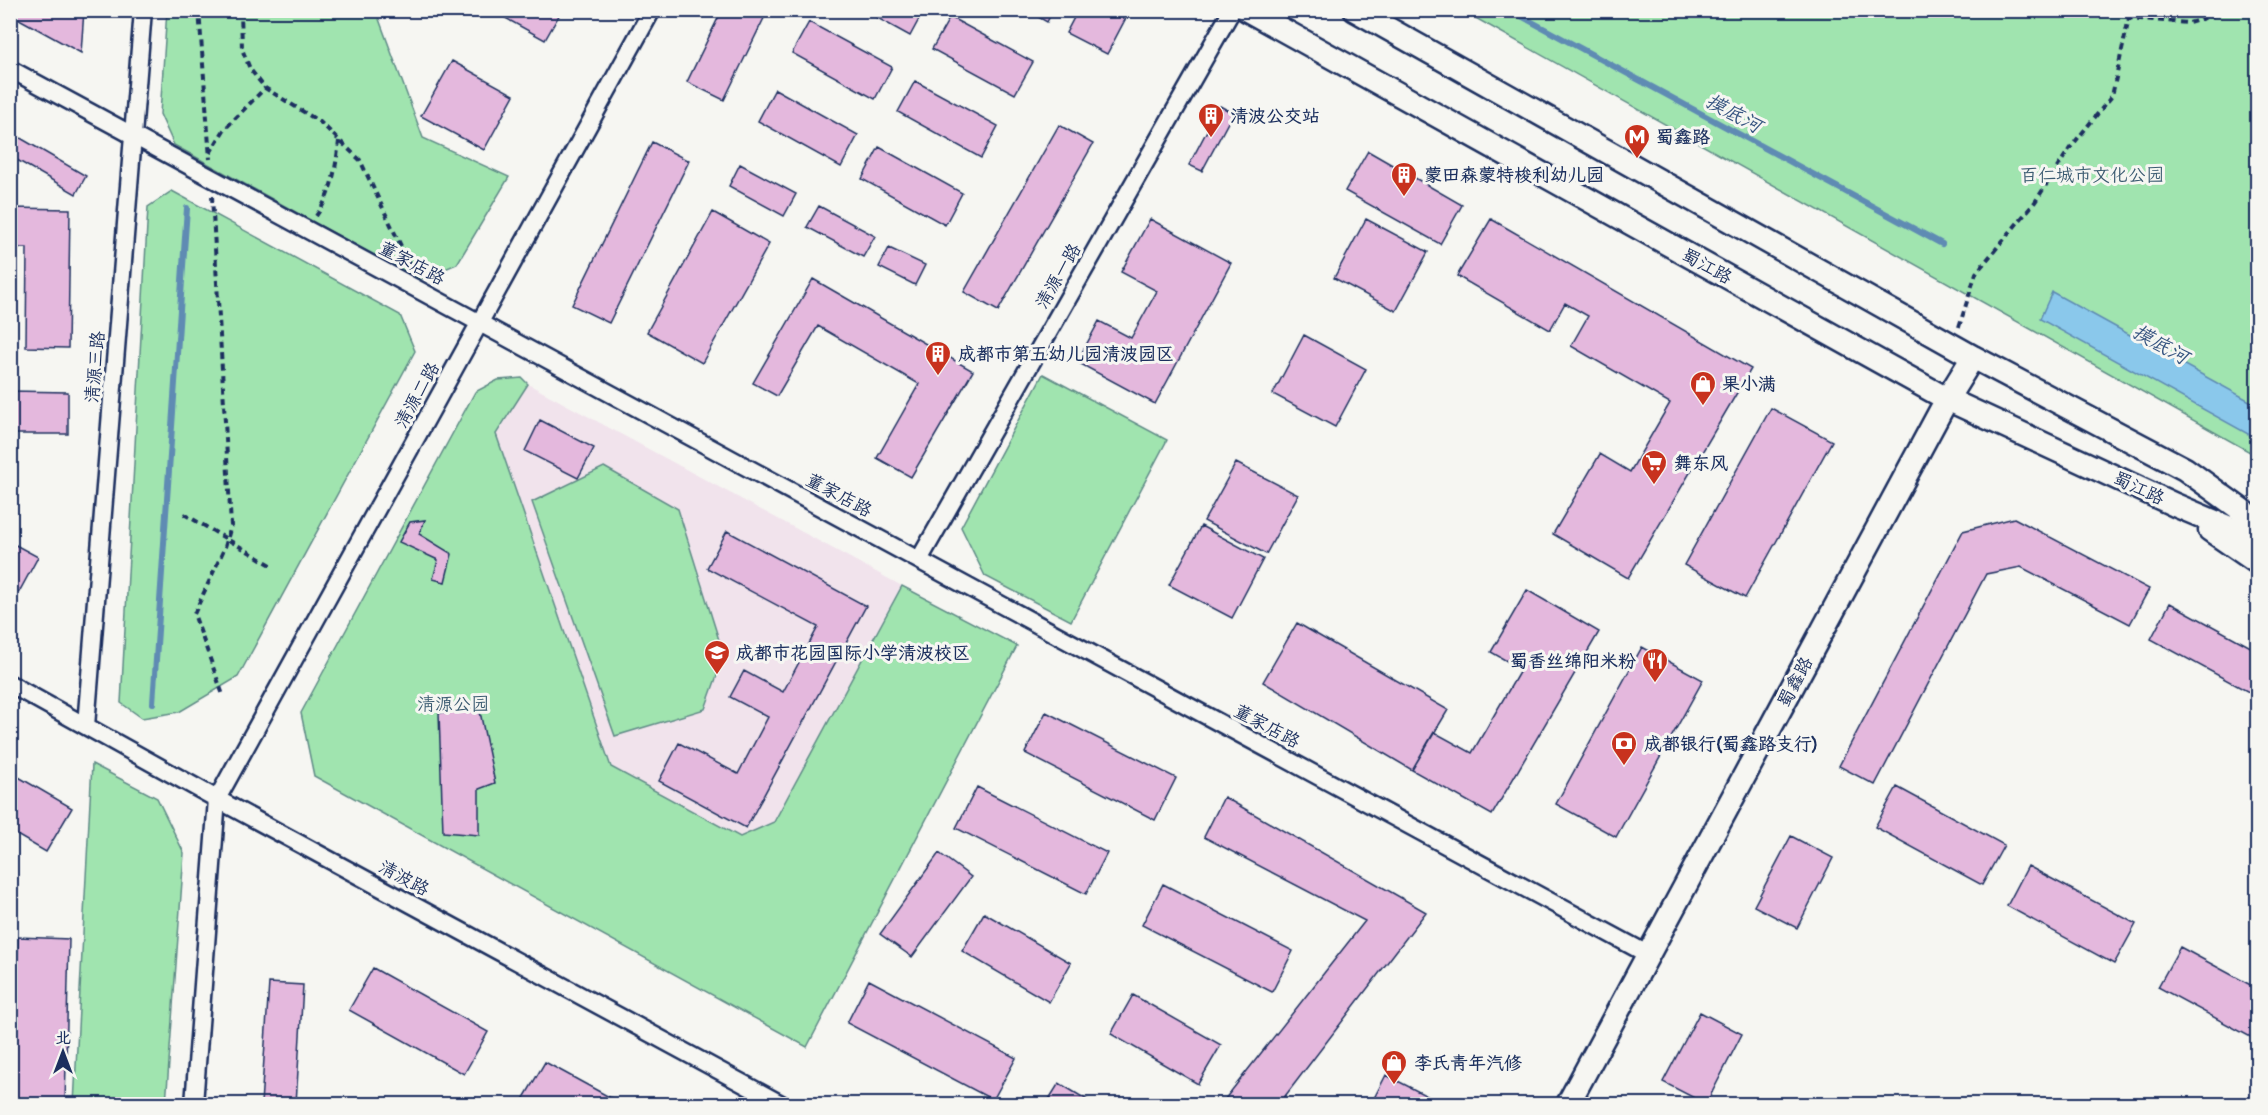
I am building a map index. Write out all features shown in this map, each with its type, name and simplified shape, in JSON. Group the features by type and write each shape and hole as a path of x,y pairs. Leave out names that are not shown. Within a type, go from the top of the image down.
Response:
{"street":[{"name":"清源三路","path":"86,726 143,10"},
{"name":"清源二路","path":"217,799 652,10"},
{"name":"清源一路","path":"919,560 1232,10"},
{"name":"蜀江路","path":"1247,10 1947,399 2175,505 2258,540"},
{"name":"蜀江路","path":"1355,10 1973,357 2258,505"},
{"name":"董家店路","path":"10,69 1649,955"},
{"name":"蜀鑫路","path":"1568,1104 1947,399 1973,357"},
{"name":"蜀江路","path":"2186,469 2258,522"},
{"name":"蜀江路","path":"2175,505 2258,563"},
{"name":"清波路","path":"10,684 217,799 781,1104"},
{"path":"194,1104 217,799"}],"path":[{"path":"199,10 210,153 231,526 228,538 194,614 224,695"},
{"path":"241,10 242,49 250,69 265,88 320,122 360,160 422,290"},
{"path":"2120,10 2129,18 2189,22 2230,10"},
{"path":"1953,345 1976,273 2035,202 2070,148 2112,96 2129,18"},
{"path":"210,153 224,130 265,88"},
{"path":"307,228 323,206 331,186 339,140"},
{"path":"184,514 273,566"}],"shaded area":[{"name":"成都市花园国际小学清波校区","path":"528,384 902,586 774,822 740,837 612,767 496,434"}],"green space":[{"path":"167,10 376,11 423,138 509,177 457,264 419,280 174,145 160,114"},
{"name":"百仁城市文化公园","path":"1463,11 2257,11 2257,456"},
{"path":"172,191 400,315 415,351 238,677 179,712 142,718 121,703 148,207"},
{"path":"1043,374 1167,440 1071,621 985,576 961,527"},
{"name":"清源公园","path":"522,378 528,384 496,434 611,767 740,837 774,822 902,586 1017,646 807,1047 314,776 301,713 475,392 498,380"},
{"path":"604,467 678,509 724,656 705,709 615,736 532,502"},
{"path":"92,764 157,798 184,853 166,1104 74,1104"}],"water":[{"path":"2052,292 2257,405 2257,439 2040,319"}],"building":[{"path":"10,10 84,10 81,53 10,14"},
{"path":"491,10 562,10 545,40"},
{"path":"722,10 768,10 724,100 687,82"},
{"path":"863,10 924,10 910,36"},
{"path":"1026,10 1053,10 1047,22"},
{"path":"1078,10 1121,10 1128,14 1107,54 1066,33"},
{"path":"950,17 1033,62 1015,94 932,49"},
{"path":"809,22 892,67 875,99 792,53"},
{"path":"452,61 514,95 484,150 421,116"},
{"path":"915,81 998,126 981,158 898,112"},
{"path":"775,89 858,135 841,167 758,121"},
{"name":"清波公交站","path":"1220,106 1233,113 1202,171 1189,165"},
{"path":"1059,125 1093,144 998,311 964,292"},
{"path":"10,132 86,176 76,194 10,156"},
{"path":"652,142 689,161 609,323 572,305"},
{"path":"879,147 962,193 945,225 862,179"},
{"name":"蒙田森蒙特梭利幼儿园","path":"1368,151 1462,205 1440,244 1345,191"},
{"path":"740,164 796,194 784,216 729,186"},
{"path":"819,206 875,236 863,257 807,227"},
{"path":"10,208 70,209 68,348 26,347 27,248 10,248"},
{"path":"713,212 769,244 702,363 647,332"},
{"path":"1150,219 1231,263 1155,404 1077,362 1099,321 1131,338 1157,291 1121,272"},
{"path":"1366,219 1428,252 1396,311 1334,278"},
{"path":"1491,219 1751,369 1628,578 1553,534 1600,454 1630,472 1670,403 1571,346 1588,316 1565,303 1550,330 1457,276"},
{"path":"889,248 925,265 915,285 879,267"},
{"name":"成都市第五幼儿园清波园区","path":"813,279 973,371 911,477 877,458 919,384 818,326 777,396 753,383"},
{"path":"1304,335 1366,369 1335,427 1273,394"},
{"path":"10,391 68,392 68,434 10,434"},
{"path":"1771,408 1832,441 1745,598 1684,565"},
{"path":"540,420 594,448 578,478 525,451"},
{"path":"1236,463 1298,495 1266,554 1204,521"},
{"path":"2014,518 2149,589 2130,624 2021,567 1986,574 1875,785 1839,766 1963,531"},
{"path":"425,520 419,534 452,554 445,582 433,579 438,560 399,542 410,522"},
{"path":"1201,526 1263,559 1232,618 1169,585"},
{"path":"727,531 866,606 746,828 659,781 679,743 738,774 768,717 730,697 744,671 783,692 818,627 707,568"},
{"path":"10,542 38,557 19,592 10,588"},
{"path":"1527,590 1599,632 1492,815 1412,770 1434,732 1472,753 1521,669 1491,652"},
{"path":"2170,603 2258,651 2258,697 2151,639"},
{"path":"1297,623 1448,710 1412,770 1263,682"},
{"path":"1642,647 1703,680 1616,837 1556,804"},
{"path":"479,707 495,783 479,789 479,835 443,832 439,713"},
{"path":"1046,712 1176,778 1155,820 1025,753"},
{"path":"10,772 72,808 46,852 10,831"},
{"path":"977,787 1107,853 1086,894 956,828"},
{"path":"1897,787 2004,845 1982,885 1875,827"},
{"path":"1224,797 1426,912 1279,1104 1221,1104 1365,921 1204,837"},
{"path":"1791,836 1833,858 1797,928 1754,906"},
{"path":"939,853 971,877 912,957 880,934"},
{"path":"2028,866 2136,924 2114,964 2007,906"},
{"path":"1163,884 1293,951 1272,992 1142,925"},
{"path":"984,913 1071,963 1049,1002 962,951"},
{"path":"18,937 69,939 65,1104 14,1104"},
{"path":"2180,947 2258,989 2258,1041 2158,987"},
{"path":"373,968 488,1032 464,1074 349,1010"},
{"path":"869,980 1016,1058 993,1100 847,1023"},
{"path":"269,983 303,985 296,1104 261,1104"},
{"path":"1133,995 1221,1045 1198,1084 1111,1034"},
{"path":"1700,1012 1742,1034 1706,1104 1663,1082"},
{"path":"545,1062 622,1104 521,1103"},
{"name":"李氏青年汽修","path":"1386,1075 1431,1098 1427,1104 1371,1104"},
{"path":"1059,1083 1094,1104 1046,1104"}],"waterway":[{"name":"摸底河","path":"1510,10 1942,244"},
{"path":"153,703 187,208"}],"place":[{"name":"清波公交站","path":"1211,139"},
{"name":"蜀鑫路","path":"1637,160"},
{"name":"蒙田森蒙特梭利幼儿园","path":"1404,198"},
{"name":"成都市第五幼儿园清波园区","path":"938,377"},
{"name":"果小满","path":"1703,407"},
{"name":"舞东风","path":"1654,486"},
{"name":"成都市花园国际小学清波校区","path":"717,676"},
{"name":"蜀香丝绵阳米粉","path":"1655,684"},
{"name":"成都银行(蜀鑫路支行)","path":"1624,767"},
{"name":"李氏青年汽修","path":"1394,1086"}]}
